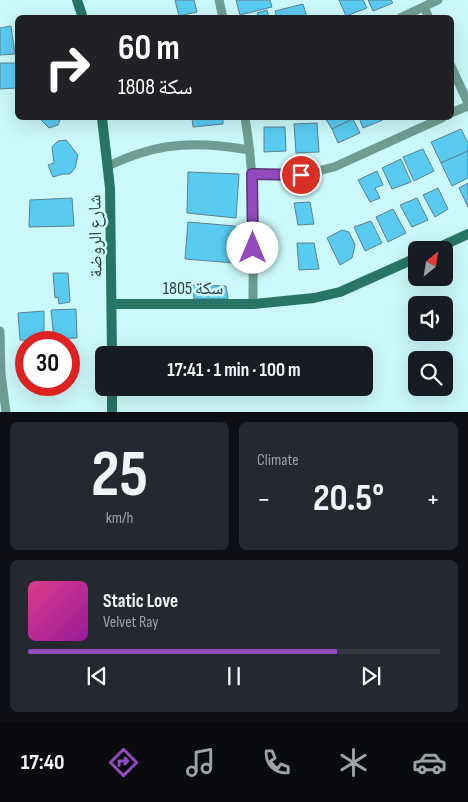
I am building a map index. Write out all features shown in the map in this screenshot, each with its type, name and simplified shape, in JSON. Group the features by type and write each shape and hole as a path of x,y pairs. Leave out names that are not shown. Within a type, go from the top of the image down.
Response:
{"street":[{"path":"77,0 82,15"},
{"path":"218,0 222,15"},
{"path":"406,15 438,0"},
{"path":"424,6 428,15"},
{"path":"454,73 468,104 454,111"},
{"name":"شارع الروضة","path":"102,120 108,166 111,217 112,346"},
{"path":"244,120 252,174 253,304"},
{"path":"252,174 301,175 334,167 438,120"},
{"path":"108,166 142,152 178,145 214,144 250,150"},
{"path":"453,241 468,234"},
{"name":"سكة 1805","path":"112,304 253,304 327,296 408,262"},
{"path":"0,332 1,374 6,412"},
{"path":"112,396 112,412"}],"building":[{"path":"175,0 194,0 197,12 179,15"},
{"path":"236,0 270,0 272,7 240,15"},
{"path":"339,0 363,0 367,8 346,15"},
{"path":"368,0 391,0 393,3 373,11"},
{"path":"303,4 306,15 276,15 275,11"},
{"path":"267,10 268,15 258,15 257,13"},
{"path":"11,26 15,54 0,55 0,28"},
{"path":"0,63 15,63 15,88 0,89"},
{"path":"41,120 60,120 58,125 49,128"},
{"path":"192,120 223,120 223,124 193,127"},
{"path":"326,120 351,120 332,129"},
{"path":"354,120 360,133 338,143 332,129"},
{"path":"360,120 383,120 363,128"},
{"path":"317,123 319,152 296,153 294,124"},
{"path":"264,127 285,127 286,151 264,152"},
{"path":"461,129 468,143 468,151 441,163 431,142"},
{"path":"66,140 78,155 75,168 70,174 53,177 48,165 54,163 52,147 58,141"},
{"path":"423,149 434,171 414,181 403,157"},
{"path":"468,151 468,178 452,186 441,163"},
{"path":"401,159 411,182 392,189 382,168"},
{"path":"377,171 383,185 375,188 380,198 370,202 358,180"},
{"path":"188,172 239,174 236,218 187,213"},
{"path":"468,183 468,207 459,188"},
{"path":"438,188 448,209 435,217 423,195"},
{"path":"72,198 74,226 29,227 30,200"},
{"path":"417,198 428,220 412,227 400,205"},
{"path":"310,202 314,224 298,225 294,203"},
{"path":"393,209 406,233 388,242 376,217"},
{"path":"371,221 382,243 365,251 354,227"},
{"path":"188,222 235,226 234,263 185,259"},
{"path":"342,230 349,232 355,245 352,258 340,265 327,238"},
{"path":"297,243 314,243 319,269 299,270"},
{"path":"53,273 68,273 70,302 59,304 58,297 55,298"},
{"path":"193,285 226,286 228,299 194,299"},
{"path":"76,309 77,331 53,331 51,310"},
{"path":"44,311 44,331 19,331 18,313"}],"route":[{"path":"253,248 252,174 301,175"}]}
